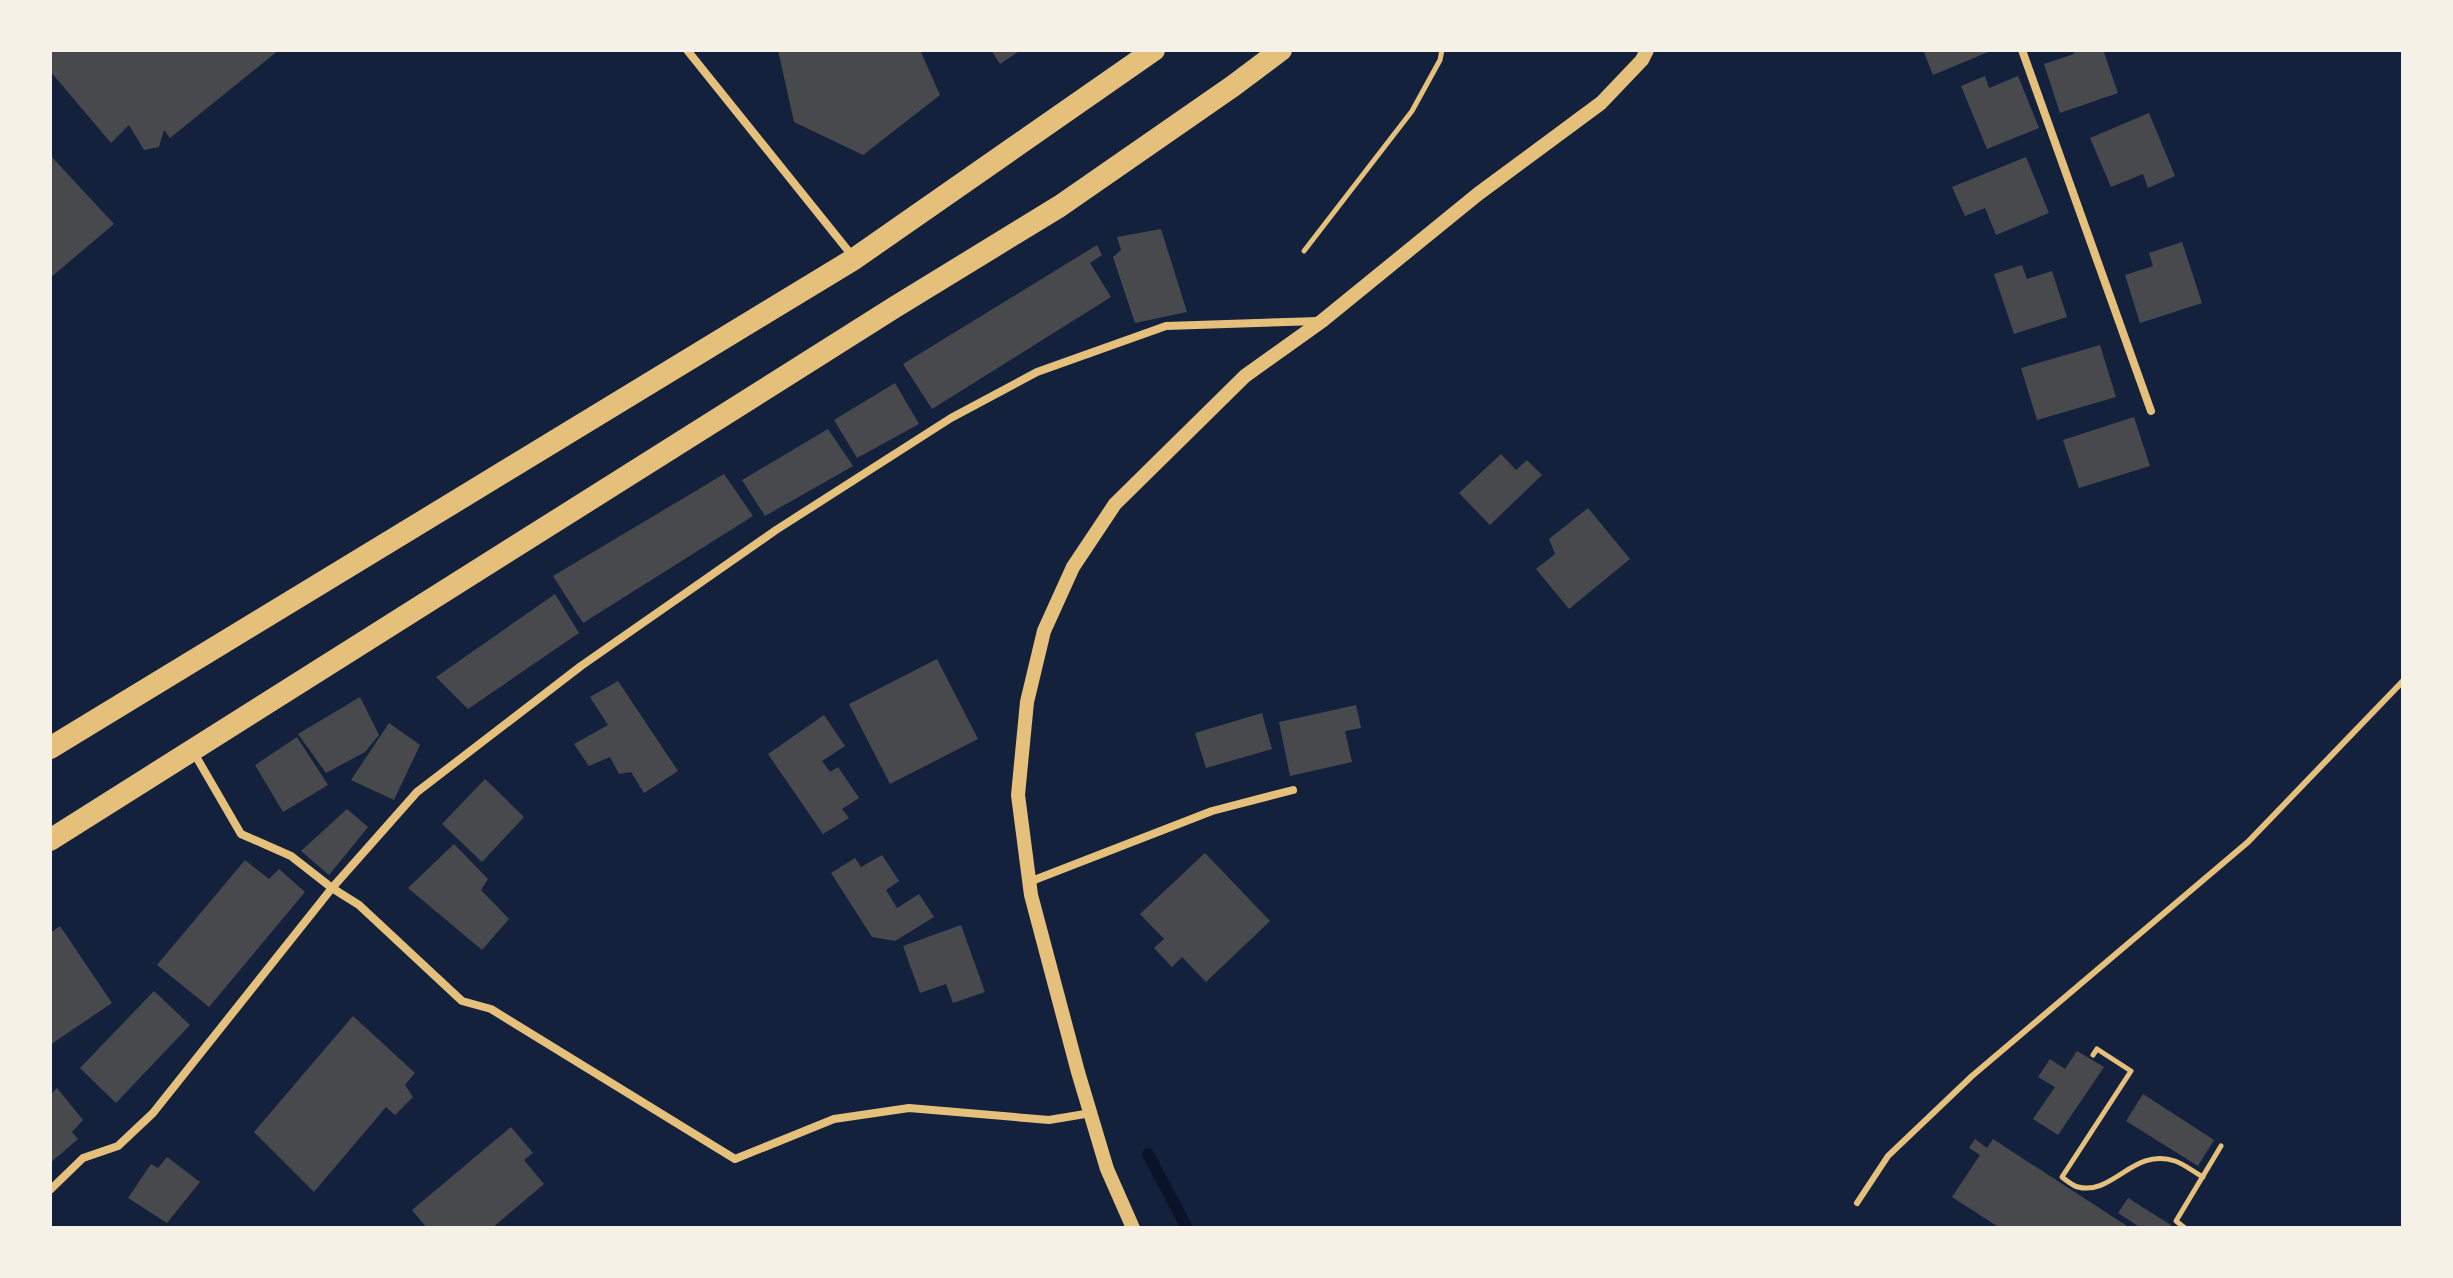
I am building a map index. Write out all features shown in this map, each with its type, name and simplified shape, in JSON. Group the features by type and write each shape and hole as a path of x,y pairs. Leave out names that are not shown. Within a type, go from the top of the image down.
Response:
{"highway":[{"path":"50,748 854,259 1154,50"},
{"path":"50,840 1060,206 1281,50"}],"street":[{"path":"687,50 854,259"},
{"path":"1133,1228 1107,1169 1029,882 1018,795 1027,702 1044,631 1073,567 1115,504 1245,376 1322,321 1478,194 1601,103 1642,60 1647,50"},
{"path":"2022,50 2151,411"},
{"path":"50,1190 83,1158 118,1146 153,1113 332,888 417,792 581,666 776,530 951,418 1037,372 1166,326 1322,321"},
{"path":"193,750 241,834 291,856 359,905 462,1001 491,1009 735,1159 834,1119 909,1108 1049,1120 1091,1113"},
{"path":"1029,882 1212,811 1293,790"}],"lane":[{"path":"1857,1203 1888,1156 1972,1076 2248,842 2403,681"}],"path":[{"path":"1304,251 1412,111 1440,60 1442,50"},
{"path":"2093,1055 2097,1049 2131,1071 2062,1177 2079,1187 2095,1187 2111,1181 2139,1161 2158,1159 2174,1161 2203,1177"},
{"path":"2185,1228 2176,1221 2221,1146"}],"building":[{"path":"50,50 279,50 170,138 164,130 159,147 144,150 129,125 111,143 50,71"},
{"path":"778,50 920,50 940,95 863,155 794,122"},
{"path":"991,50 1021,50 1000,64"},
{"path":"1923,50 1993,50 1933,75"},
{"path":"2073,50 2103,50 2118,93 2060,113 2044,64 2074,54"},
{"path":"1985,76 1989,88 2018,76 2039,128 1987,149 1961,86"},
{"path":"2149,113 2175,176 2148,188 2143,174 2111,187 2090,138"},
{"path":"50,155 114,224 50,278"},
{"path":"2026,157 2049,213 1996,235 1985,208 1965,216 1952,187"},
{"path":"1161,229 1187,312 1135,323 1113,257 1121,250 1117,237"},
{"path":"2182,242 2202,303 2140,323 2125,275 2153,266 2149,253"},
{"path":"1097,245 1102,255 1090,263 1111,297 932,409 903,364"},
{"path":"2022,265 2027,279 2052,271 2067,317 2014,334 1994,274"},
{"path":"2100,345 2116,397 2037,420 2021,368"},
{"path":"895,383 919,424 857,458 834,420"},
{"path":"2134,417 2150,466 2079,488 2063,440"},
{"path":"828,429 853,466 765,516 742,480"},
{"path":"1501,454 1516,470 1527,460 1542,475 1490,525 1459,493"},
{"path":"724,474 753,516 583,623 553,576"},
{"path":"1588,508 1630,559 1569,609 1536,569 1555,554 1549,539"},
{"path":"555,594 579,633 468,709 436,677"},
{"path":"937,659 978,739 890,784 849,704"},
{"path":"618,681 678,771 644,793 631,772 619,774 610,757 589,766 574,744 608,725 590,697"},
{"path":"360,697 379,735 365,752 326,773 298,734"},
{"path":"1356,705 1361,728 1345,731 1352,762 1290,776 1279,722"},
{"path":"1262,713 1272,749 1206,768 1195,733"},
{"path":"824,715 845,746 822,761 830,772 838,767 859,798 842,809 849,818 823,834 768,754"},
{"path":"389,723 420,745 394,800 351,780"},
{"path":"297,737 328,785 283,812 255,765"},
{"path":"485,779 524,817 482,862 442,824"},
{"path":"347,809 368,827 329,875 301,851"},
{"path":"454,844 488,879 481,890 509,919 482,950 408,888"},
{"path":"1205,853 1270,921 1206,982 1182,957 1172,967 1154,948 1164,939 1140,914"},
{"path":"882,855 899,881 886,890 897,908 919,894 934,917 895,941 872,937 831,873 855,858 861,867"},
{"path":"245,860 269,879 279,869 305,892 209,1007 157,965"},
{"path":"961,925 985,992 953,1003 946,984 920,993 903,946"},
{"path":"60,926 112,1003 50,1045 50,933"},
{"path":"154,991 190,1025 116,1103 80,1068"},
{"path":"353,1016 415,1073 405,1085 413,1097 395,1115 386,1107 314,1192 254,1132"},
{"path":"2077,1051 2104,1067 2058,1135 2033,1119 2055,1087 2038,1077 2050,1059 2065,1069"},
{"path":"57,1088 83,1120 72,1132 78,1139 50,1163 50,1095"},
{"path":"2143,1094 2214,1140 2198,1166 2126,1121"},
{"path":"511,1127 533,1153 524,1160 544,1184 492,1228 427,1228 412,1210"},
{"path":"1975,1139 1987,1148 1993,1139 2130,1228 2000,1228 1952,1197 1980,1155 1969,1148"},
{"path":"167,1157 200,1182 167,1223 128,1198 151,1164 158,1168"},
{"path":"2128,1198 2171,1225 2170,1228 2141,1228 2118,1213"}],"waterway":[{"path":"1148,1154 1187,1228"}]}
